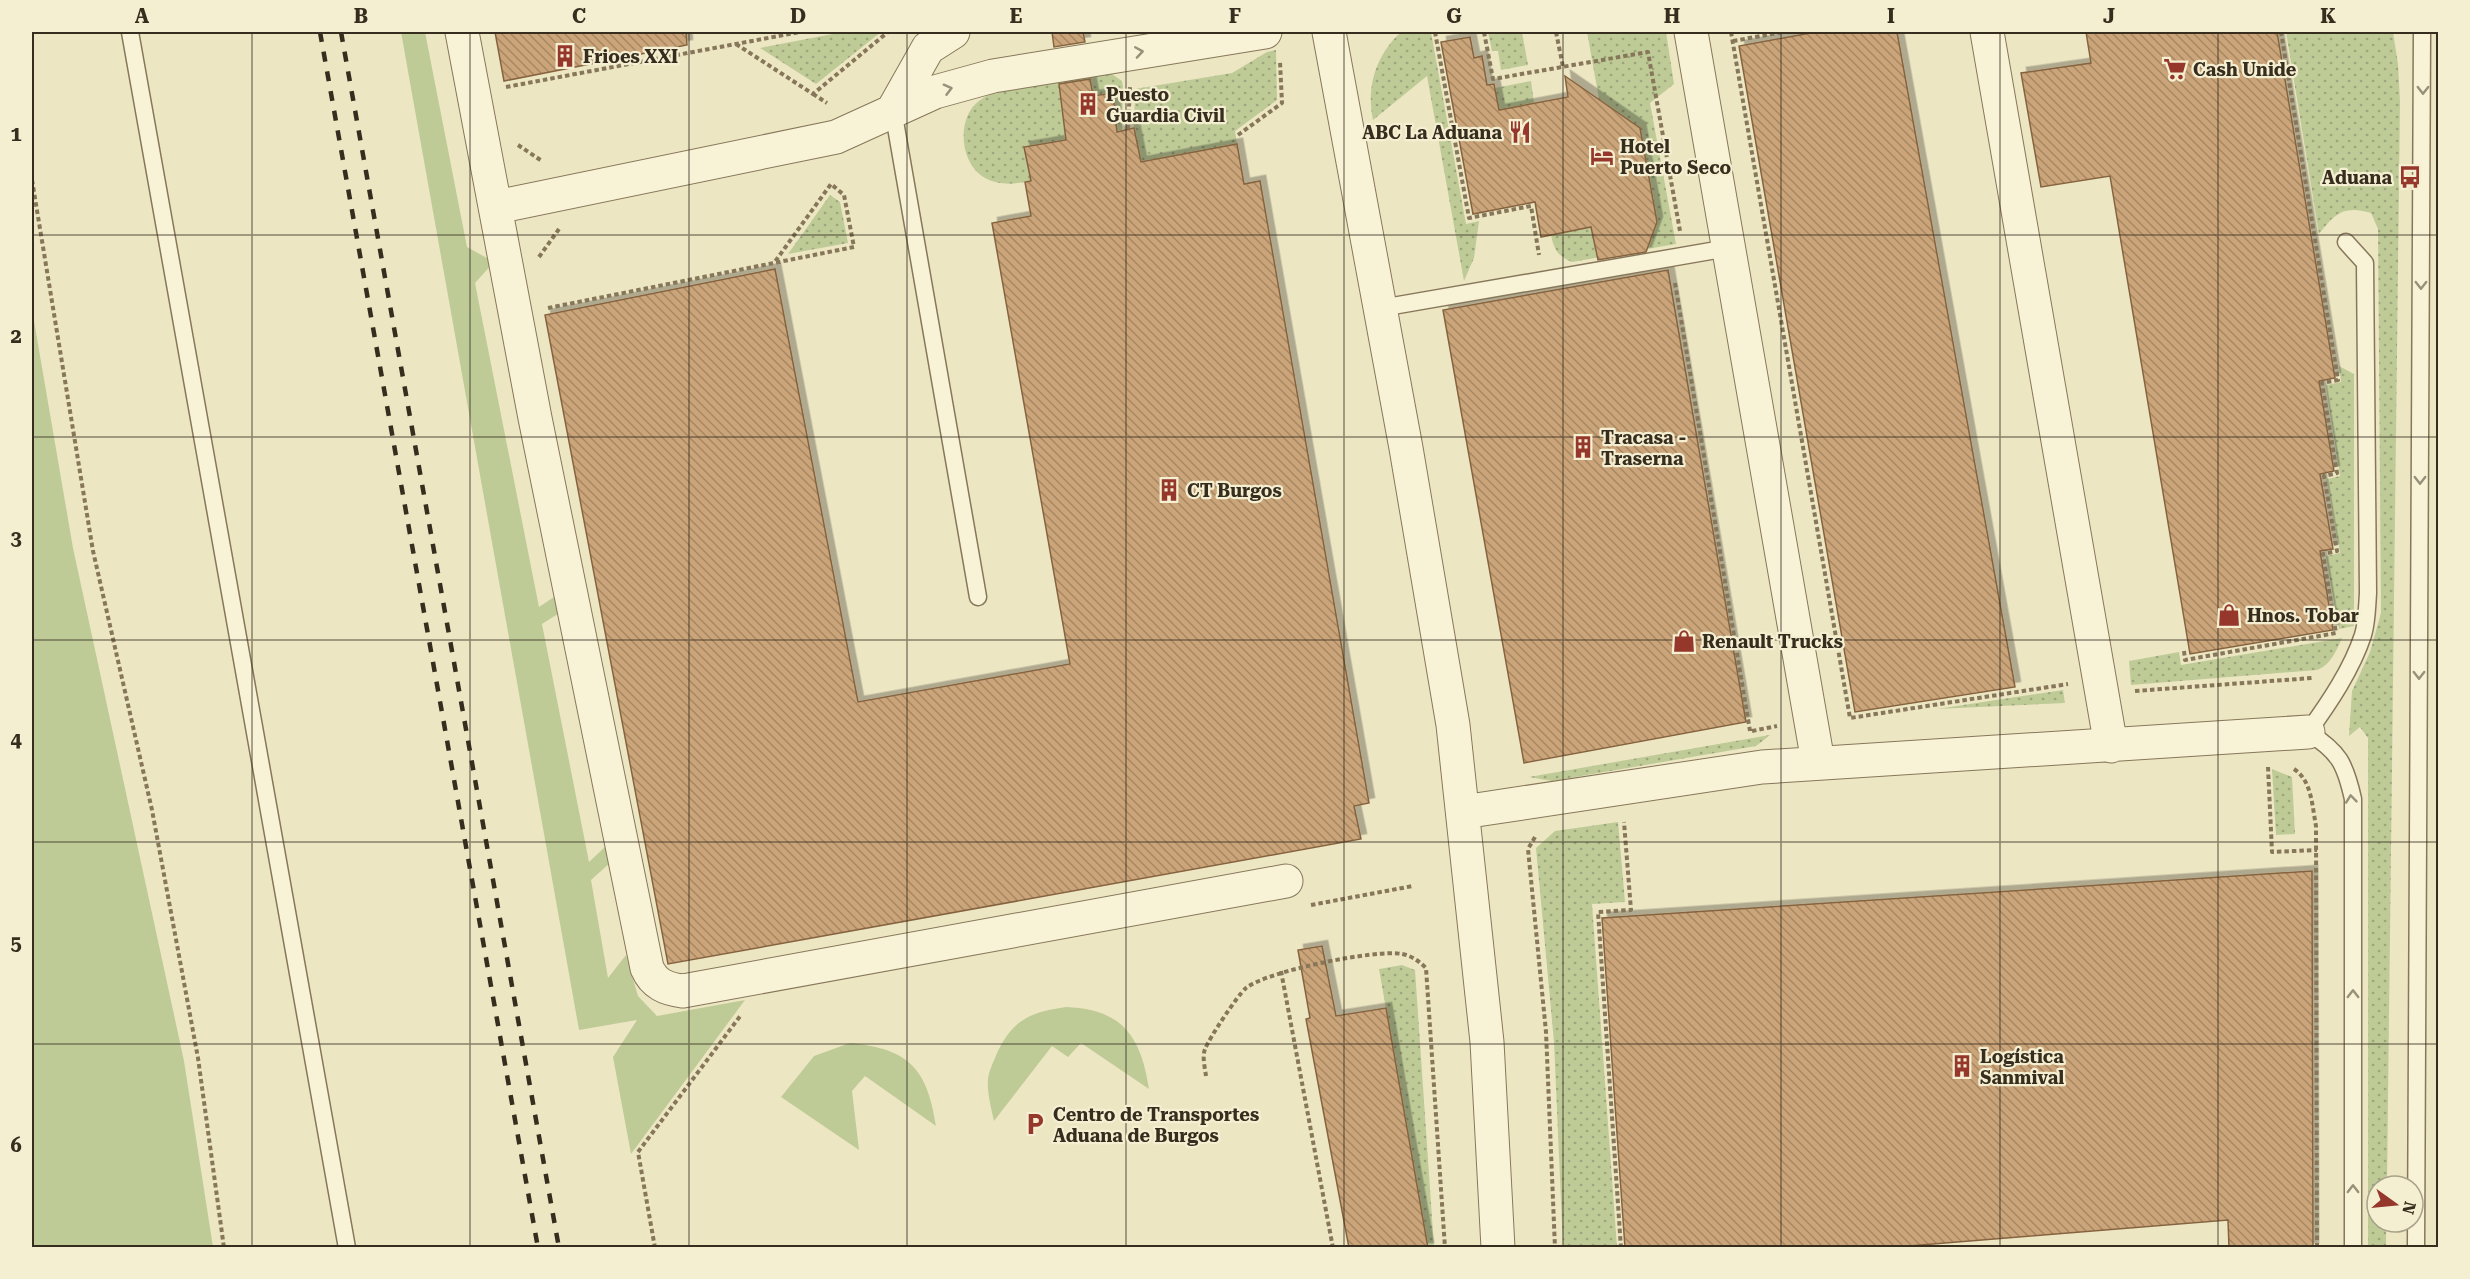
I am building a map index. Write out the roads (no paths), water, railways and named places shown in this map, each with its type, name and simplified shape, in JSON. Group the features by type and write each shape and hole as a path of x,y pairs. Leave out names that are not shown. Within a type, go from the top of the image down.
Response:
{"street":[{"path":"462,32 535,418 647,968 651,977 667,989 682,991 1286,880"},
{"path":"893,110 928,48 953,32"},
{"path":"1329,32 1453,725 1487,1042 1498,1248"},
{"path":"1691,32 1818,762"},
{"path":"1987,32 2111,746"},
{"path":"496,207 836,137 935,92 993,76 1273,42"},
{"path":"1463,812 1762,767 2308,732"}],"lane":[{"path":"130,32 347,1248"},
{"path":"2416,1248 2422,32"},
{"path":"893,110 978,597"},
{"path":"2346,243 2365,263 2368,593 2364,629 2357,649 2329,702 2308,732 2338,755 2346,771 2353,799 2353,1248"},
{"path":"1380,308 1728,248"}],"railway":[{"path":"320,32 538,1248"},
{"path":"341,32 559,1248"}],"place":[{"name":"Frioes XXI","path":"565,56"},
{"name":"Cash Unide","path":"2175,69"},
{"name":"Puesto Guardia Civil","path":"1088,104"},
{"name":"ABC La Aduana","path":"1520,132"},
{"name":"Hotel Puerto Seco","path":"1602,156"},
{"name":"Aduana","path":"2410,177"},
{"name":"Tracasa - Traserna","path":"1583,447"},
{"name":"CT Burgos","path":"1169,490"},
{"name":"Hnos. Tobar","path":"2229,615"},
{"name":"Renault Trucks","path":"1684,641"},
{"name":"Logística Sanmival","path":"1962,1066"},
{"name":"Centro de Transportes Aduana de Burgos","path":"1035,1124"}]}
